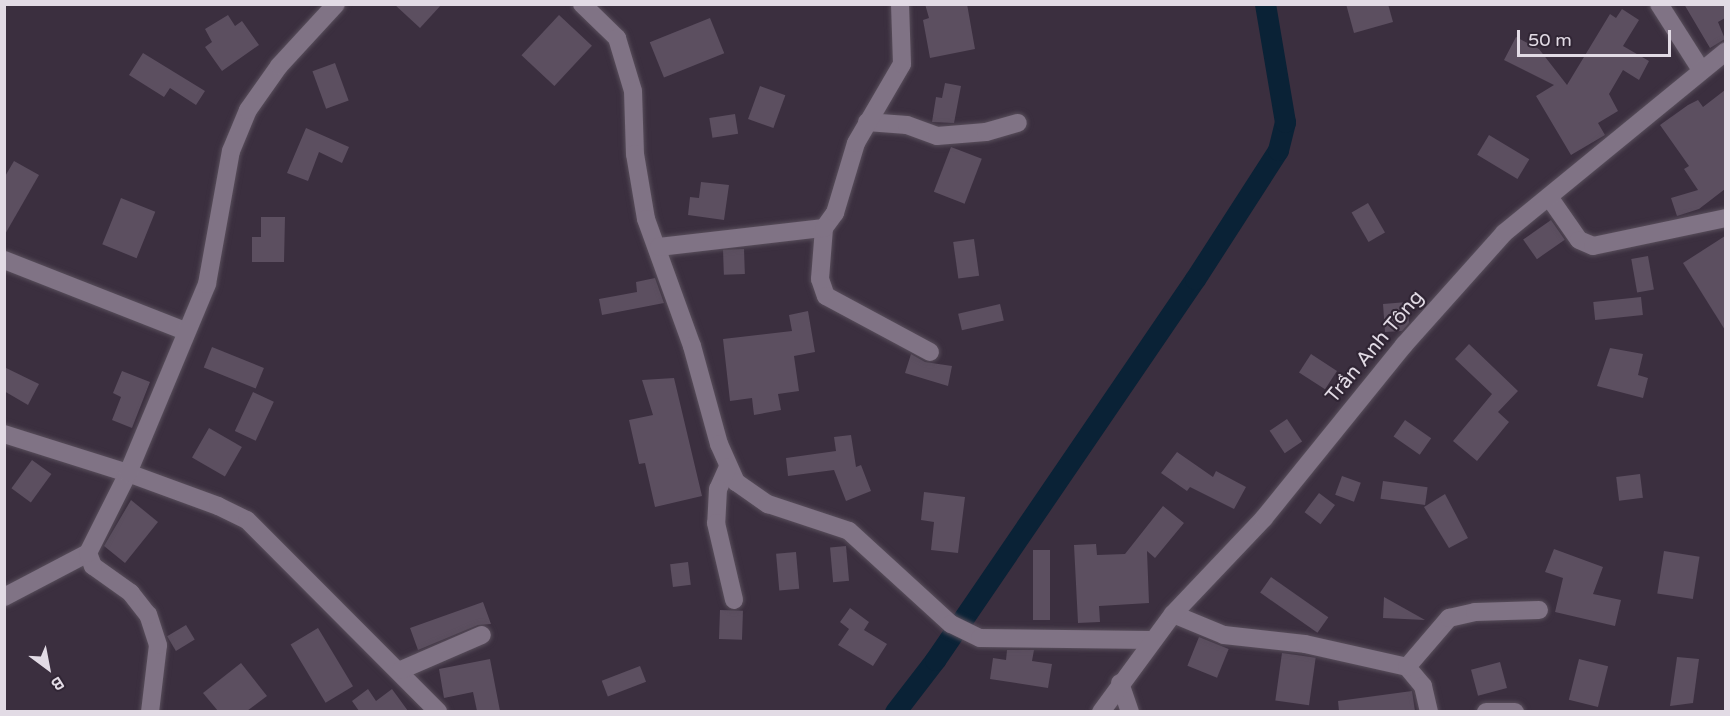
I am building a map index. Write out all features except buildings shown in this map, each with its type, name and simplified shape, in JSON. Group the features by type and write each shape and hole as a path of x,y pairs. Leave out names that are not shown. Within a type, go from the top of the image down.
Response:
{"street":[{"path":"4,597 88,554 128,473 185,331 207,284 231,151 248,110 279,66 336,4"},
{"path":"582,4 617,38 633,91 635,154 646,219 659,248 728,466 736,482 752,496 855,535 956,626 980,638 1152,640"},
{"path":"900,4 902,64 856,143 835,213 824,228 820,279 826,296 930,352"},
{"path":"1659,4 1701,70"},
{"name":"Trần Anh Tông","path":"1101,711 1173,614 1263,518 1404,345 1504,233 1725,51"},
{"path":"867,122 906,125 937,136 986,132 1018,123"},
{"path":"1549,197 1580,240 1593,246 1725,218"},
{"path":"659,248 824,228"},
{"path":"4,260 185,331"},
{"path":"4,434 128,473 219,506 247,520 400,670 438,711"},
{"path":"728,466 718,489 716,523 734,600"},
{"path":"88,554 93,566 131,593 148,615 158,645 150,711"},
{"path":"1407,666 1449,618 1475,612 1539,609"},
{"path":"1173,614 1224,635 1305,644 1407,666 1423,686 1429,711"},
{"path":"400,670 482,635"},
{"path":"1120,683 1130,711"},
{"path":"1486,711 1515,711"}],"waterway":[{"path":"895,712 935,660 1195,279 1278,150 1285,122 1265,4"}]}
